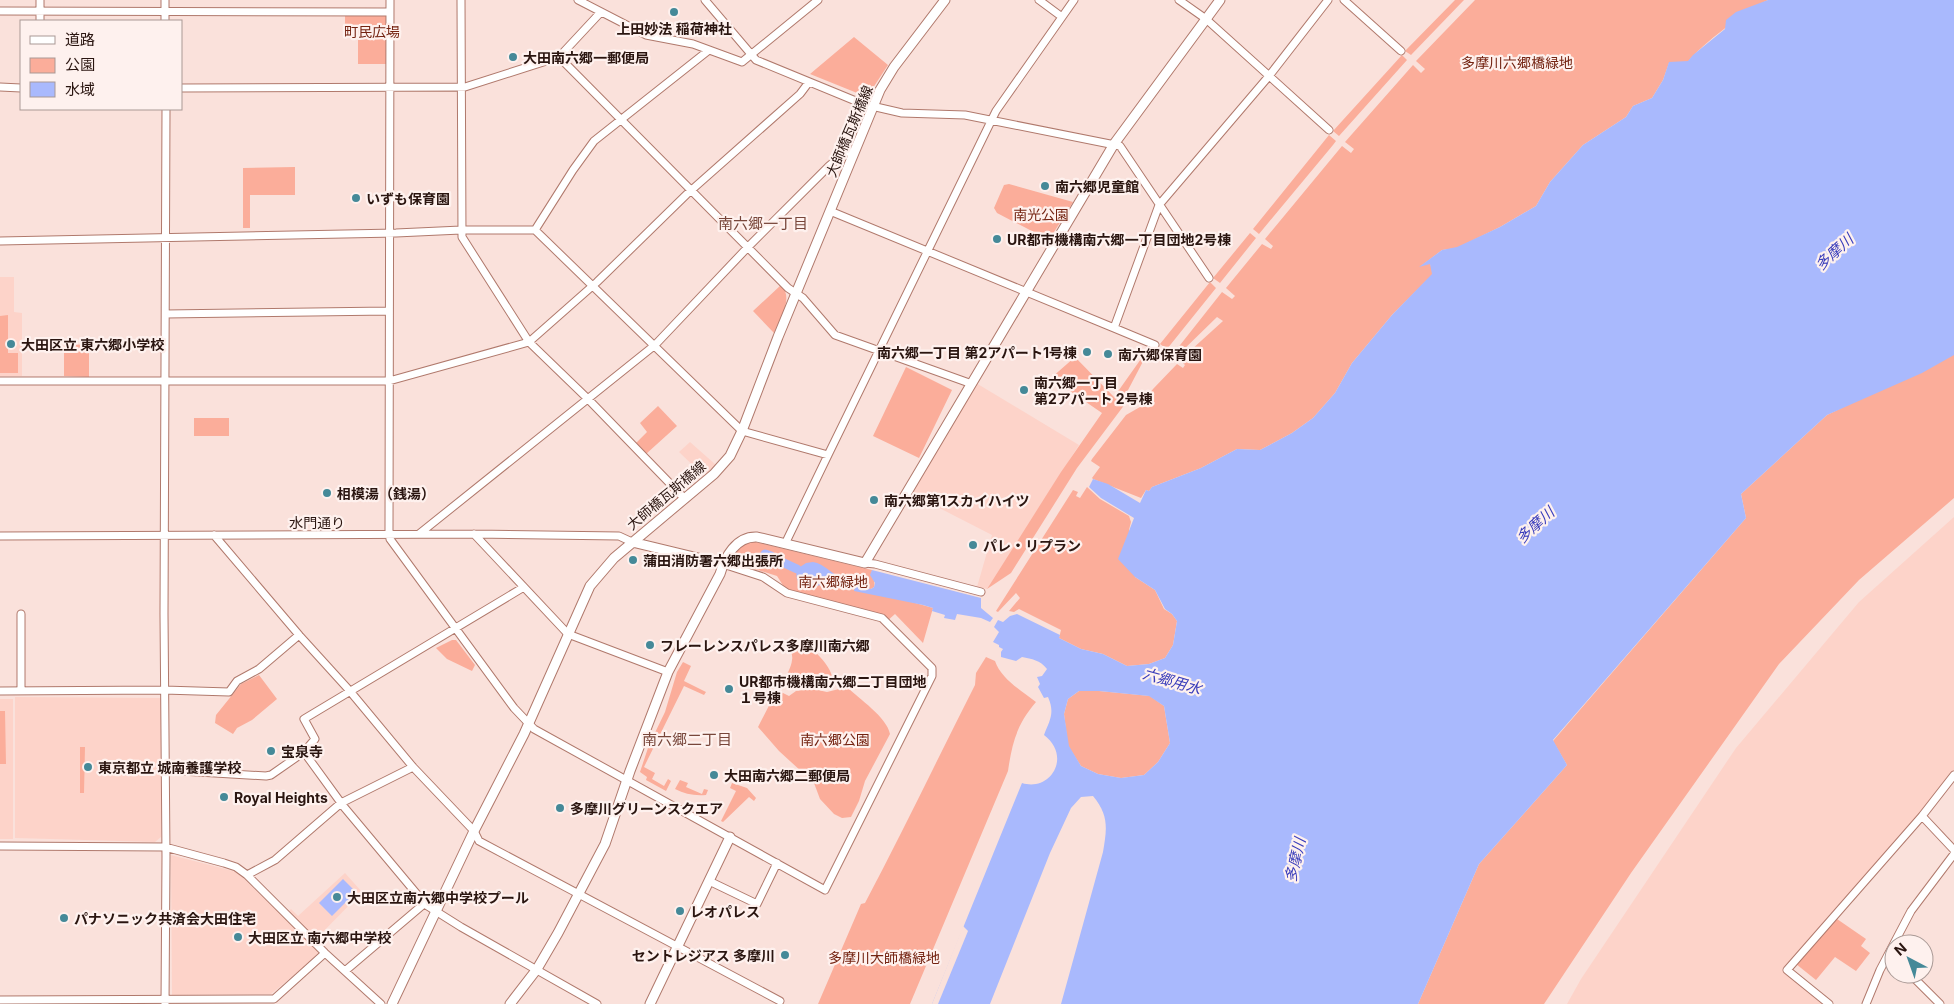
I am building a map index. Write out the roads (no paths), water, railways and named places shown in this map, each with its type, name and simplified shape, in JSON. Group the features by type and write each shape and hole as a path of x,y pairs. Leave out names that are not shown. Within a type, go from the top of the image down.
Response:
{"street":[{"path":"40,0 40,20"},
{"path":"165,0 165,20"},
{"path":"390,0 390,539 514,708 534,729 825,890 932,676 932,668 882,618 787,593 763,577 723,564 632,542"},
{"path":"461,0 462,237 529,342 588,399 684,498"},
{"path":"578,0 646,35 693,44 742,62 746,61 818,0"},
{"path":"705,0 756,60 873,107 902,113 965,115 1120,146 1209,278"},
{"name":"大師橋瓦斯橋線","path":"392,1004 435,910 529,724 590,586 614,558 714,474 730,456 742,432 796,293 880,90 891,72 945,0"},
{"path":"1039,0 1062,17"},
{"path":"785,544 996,112 1074,0"},
{"path":"1179,0 1206,18 1329,130"},
{"path":"865,563 1114,144 1220,0"},
{"path":"1114,328 1160,204 1269,76 1328,0"},
{"path":"1344,0 1402,50"},
{"path":"0,11 390,12"},
{"path":"182,88 461,88 559,57 600,13"},
{"path":"535,230 594,141 710,50"},
{"path":"559,57 788,288 803,298 835,335 972,384"},
{"path":"0,381 389,381 529,342 593,286 692,190 800,94 810,82"},
{"path":"0,87 20,88"},
{"path":"165,1002 166,110"},
{"path":"419,534 655,345 748,247 830,166 846,152 854,154"},
{"path":"830,211 1155,345"},
{"path":"0,241 461,230 535,230 655,345 742,432 828,455"},
{"path":"166,314 389,311"},
{"path":"474,534 568,634 668,672"},
{"name":"水門通り","path":"0,536 474,534 619,536 632,542"},
{"path":"214,535 299,635 349,690 412,767 474,831 479,841 780,1001"},
{"path":"510,1004 537,969 606,844 627,780 668,672 720,574 723,564 735,545 746,538 757,537 875,564 981,592"},
{"path":"164,770 271,775 304,752 315,739 304,719 349,690 524,587"},
{"path":"20,691 21,614"},
{"path":"0,691 164,690 229,692 237,681 259,670 299,635"},
{"path":"304,752 341,803 424,903 461,927 597,1004"},
{"path":"247,875 275,860 341,803 412,767"},
{"path":"1829,1004 1787,970 1922,816 1954,775"},
{"path":"1922,816 1954,850"},
{"path":"650,1004 730,837"},
{"path":"0,846 165,847 224,862 236,867 247,875 325,953 381,1004"},
{"path":"1901,934 1911,911 1954,854"},
{"path":"709,881 757,904 777,863"},
{"path":"345,971 424,903"},
{"path":"0,1000 165,1002 274,999 325,953"},
{"path":"1866,1004 1880,970 1884,965"},
{"path":"1920,984 1940,1004"}],"water":[{"name":"多摩川","path":"1768,0 1954,0 1954,355 1922,373 1827,415 1741,494 1746,518 1553,740 1567,765 1479,864 1418,1004 1061,1004 1103,852 1106,823 1102,810 1093,796 1081,797 1071,808 1050,853 990,1004 932,1004 1022,783 1042,782 1049,777 1057,762 1052,743 1044,735 1051,716 1050,703 1048,697 1044,698 1038,687 1040,684 1037,677 1042,676 1047,669 1032,659 1022,657 1016,661 1001,657 1003,649 993,642 999,632 994,627 998,620 1003,622 1010,616 1017,614 1060,635 1059,638 1081,649 1103,654 1127,666 1149,664 1165,658 1173,645 1177,621 1165,609 1155,590 1135,577 1118,559 1134,518 1101,498 1089,487 1093,479 1108,484 1140,503 1146,490 1149,491 1152,487 1201,468 1237,449 1260,450 1292,433 1313,418 1335,393 1352,363 1392,315 1432,274 1430,264 1419,267 1442,250 1457,247 1500,227 1536,206 1550,182 1583,145 1626,117 1633,106 1652,98 1663,80 1669,62 1688,61 1725,29 1726,20 1736,12","holes":["1079,691 1149,696 1164,706 1170,743 1158,762 1144,775 1121,778 1098,774 1081,766 1069,746 1064,714 1068,699"]},
{"path":"813,562 842,578 840,585 826,583 808,589 802,586 796,576 797,569 806,563"},
{"path":"872,570 981,598 981,608 993,618 990,622 981,618 957,614 955,620 944,618 945,615 932,611 933,608 923,605 854,591 855,586 871,589 874,587 875,583 870,575"},
{"name":"大田区立南六郷中学校プール","path":"343,879 356,892 332,916 319,903"}],"waterway":[{"name":"六郷用水","path":"765,554 771,556 774,561 797,569"}],"place":[{"name":"上田妙法 稲荷神社","path":"674,12"},
{"name":"大田南六郷一郵便局","path":"513,57"},
{"name":"南六郷児童館","path":"1045,186"},
{"name":"いずも保育園","path":"356,198"},
{"name":"UR都市機構南六郷一丁目団地2号棟","path":"997,239"},
{"name":"大田区立 東六郷小学校","path":"11,344"},
{"name":"南六郷一丁目 第2アパート1号棟","path":"1087,352"},
{"name":"南六郷保育園","path":"1108,354"},
{"name":"南六郷一丁目 第2アパート 2号棟","path":"1024,390"},
{"name":"相模湯（銭湯）","path":"327,493"},
{"name":"南六郷第1スカイハイツ","path":"874,500"},
{"name":"パレ・リプラン","path":"973,545"},
{"name":"蒲田消防署六郷出張所","path":"633,560"},
{"name":"フレーレンスパレス多摩川南六郷","path":"650,645"},
{"name":"UR都市機構南六郷二丁目団地 １号棟","path":"729,689"},
{"name":"宝泉寺","path":"271,751"},
{"name":"東京都立 城南養護学校","path":"88,767"},
{"name":"大田南六郷二郵便局","path":"714,775"},
{"name":"Royal Heights","path":"224,797"},
{"name":"多摩川グリーンスクエア","path":"560,808"},
{"name":"大田区立南六郷中学校プール","path":"337,897"},
{"name":"レオパレス","path":"680,911"},
{"name":"パナソニック共済会大田住宅","path":"64,918"},
{"name":"大田区立 南六郷中学校","path":"238,937"},
{"name":"セントレジアス 多摩川","path":"785,955"}],"district":[{"name":"南六郷一丁目","path":"763,223"},
{"name":"南六郷二丁目","path":"687,739"}],"park label":[{"name":"町民広場","path":"372,31"},
{"name":"多摩川六郷橋緑地","path":"1517,62"},
{"name":"南光公園","path":"1041,214"},
{"name":"南六郷緑地","path":"833,581"},
{"name":"南六郷公園","path":"835,739"},
{"name":"多摩川大師橋緑地","path":"884,957"}]}
